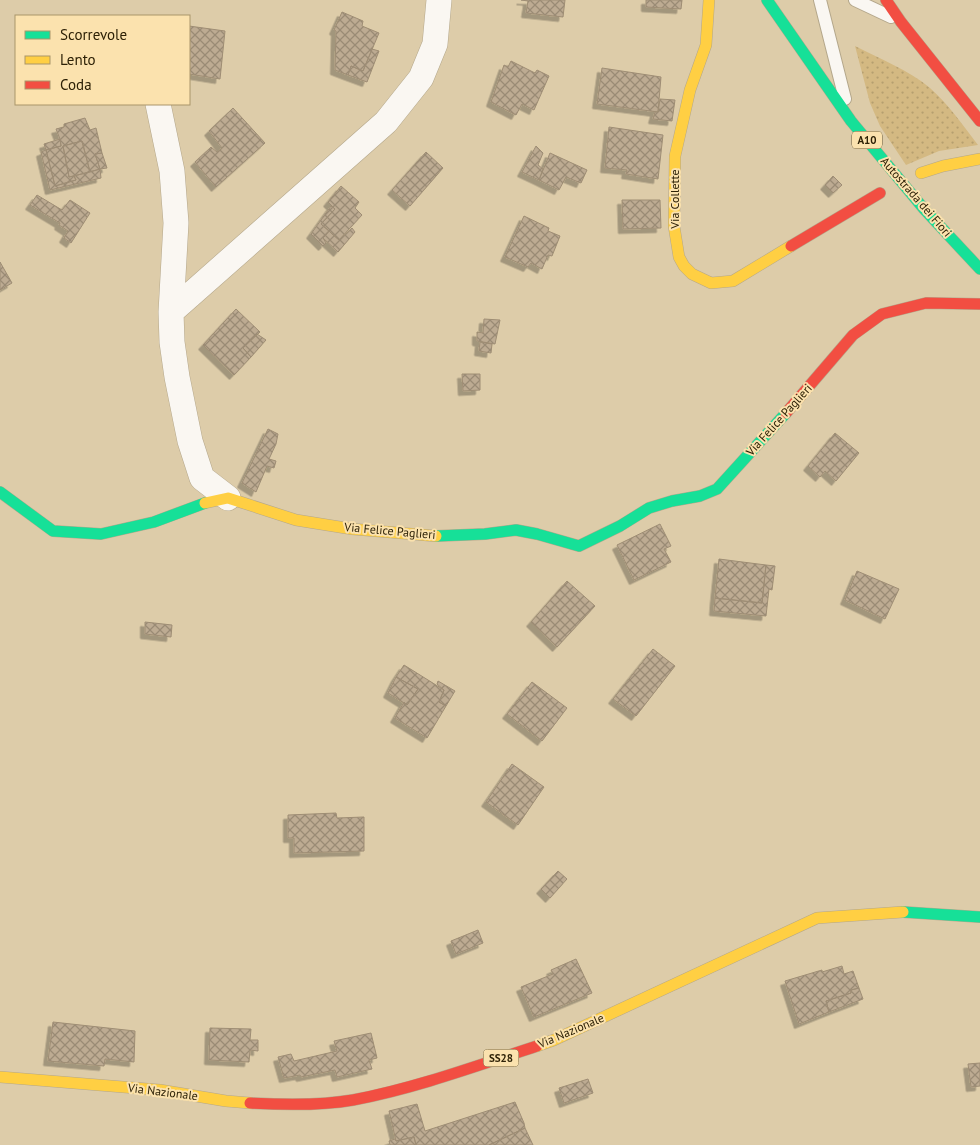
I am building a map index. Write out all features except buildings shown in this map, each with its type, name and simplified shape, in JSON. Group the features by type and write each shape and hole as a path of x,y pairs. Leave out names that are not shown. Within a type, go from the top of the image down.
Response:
{"main road":[{"name":"Via Collette","path":"709,0 706,45 690,90 675,156 674,226 679,257 684,266 692,274 711,283 733,281 880,193"},
{"name":"Autostrada dei Fiori","path":"767,0 851,120 924,209 980,269"},
{"path":"886,0 901,22 980,121"},
{"path":"921,173 943,166 980,159"},
{"name":"Via Felice Paglieri","path":"228,498 296,520 352,529 428,536 485,534 516,530 579,546 620,526 649,508 672,501 700,496 717,489 774,427 853,335 882,314 926,303 980,304"},
{"path":"0,492 53,531 101,534 154,522 200,504 228,498"},
{"name":"Via Nazionale","path":"0,1077 160,1090 226,1101 286,1105 351,1100 412,1087 554,1040 817,918 910,912 980,917"}],"street":[{"path":"171,312 386,122 421,78 435,44 439,0"},
{"path":"158,105 172,170 176,223 171,312 172,342 177,377 190,441 202,478 228,498"}],"lane":[{"path":"820,0 851,120"},
{"path":"855,0 901,22"}],"shaded area":[{"path":"855,46 904,70 930,88 961,122 978,145 939,151 906,165 880,126 870,103"}],"traffic: fast":[{"path":"767,0 851,121 924,209 980,269"},
{"path":"436,536 485,534 516,530 579,546 620,526 649,508 672,501 700,496 717,489 786,413"},
{"path":"0,492 53,531 101,534 154,522 205,503"},
{"path":"903,912 980,917"}],"traffic: slow":[{"path":"709,0 706,45 690,90 675,156 674,226 679,257 692,274 711,283 733,281 791,246"},
{"path":"921,173 943,166 980,159"},
{"path":"205,503 228,498 296,520 352,529 436,536"},
{"path":"537,1046 554,1040 817,918 903,912"},
{"path":"0,1077 160,1090 250,1103"}],"traffic: jam":[{"path":"886,0 901,22 980,121"},
{"path":"791,246 880,193"},
{"path":"786,413 853,335 882,314 926,303 980,304"},
{"path":"250,1103 302,1104 353,1100 423,1083 537,1046"}]}
